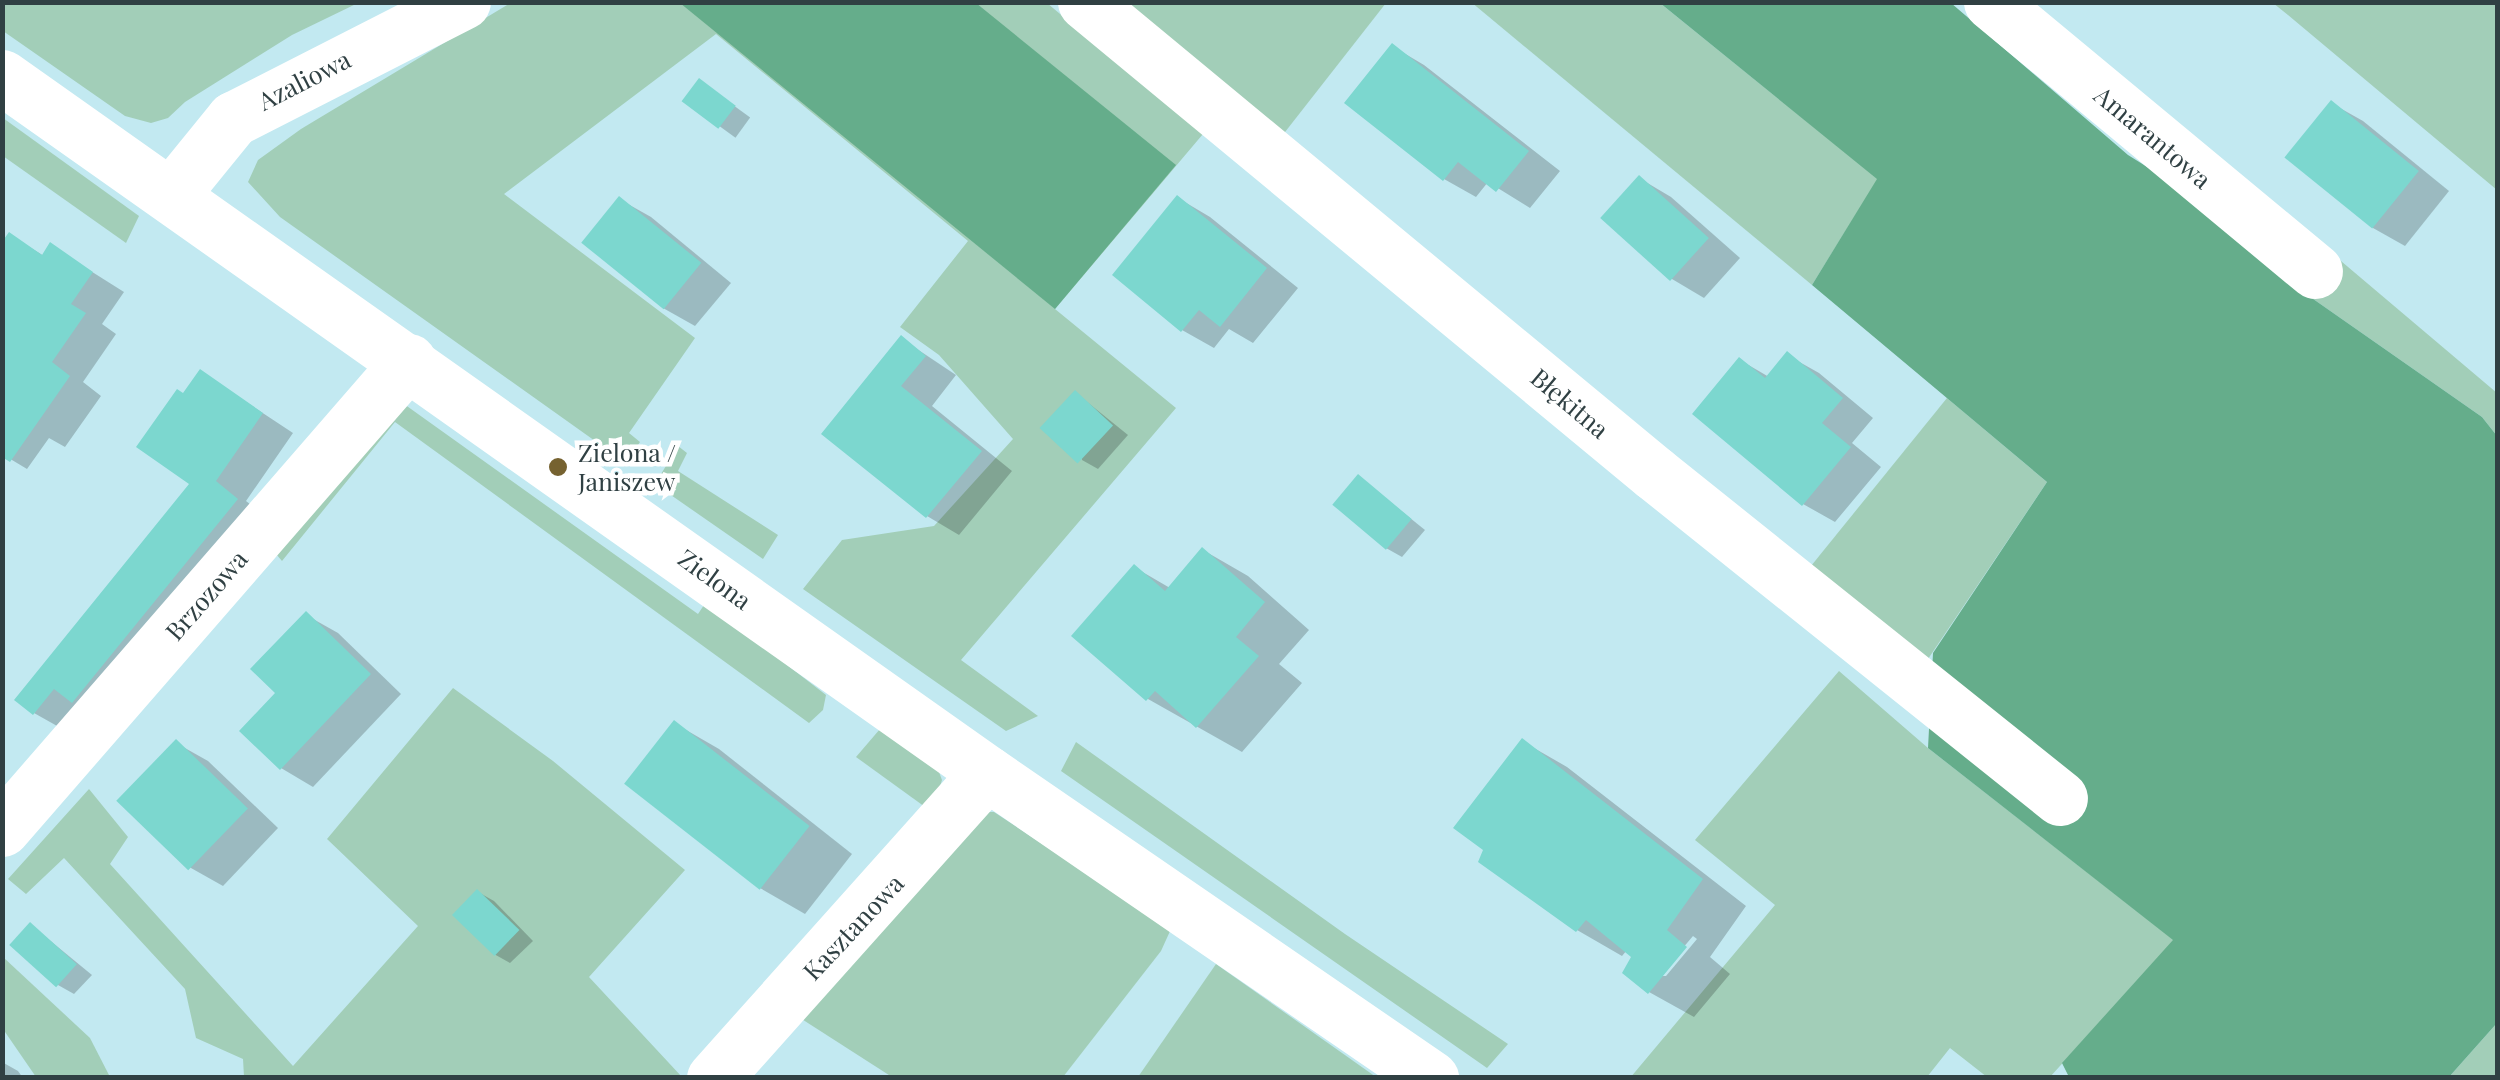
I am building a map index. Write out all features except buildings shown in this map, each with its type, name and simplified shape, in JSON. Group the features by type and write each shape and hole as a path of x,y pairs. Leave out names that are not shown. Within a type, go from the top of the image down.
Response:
{"street":[{"name":"Azaliowa","path":"172,194 233,119 463,2"},
{"name":"Błękitna","path":"1085,2 1654,473 2060,798"},
{"name":"Amarantowa","path":"1991,2 2315,271"},
{"name":"Zielona","path":"2,77 988,773 1431,1078"},
{"name":"Brzozowa","path":"2,829 21,771 409,361"},
{"name":"Kasztanowa","path":"714,1078 988,773"}],"green space":[{"path":"3,2 358,3 292,35 185,102 168,118 151,123 125,116 3,31"},
{"path":"512,2 1047,3 1203,134 1055,309 1176,408 961,660 1038,716 1006,731 803,589 842,540 934,526 1013,439 939,355 900,327 968,241 716,34 504,194 695,338 629,433 640,442 626,463 280,217 248,182 258,160 301,129"},
{"path":"1471,2 1660,3 1878,179 1812,285"},
{"path":"680,3 976,3 1176,165 1055,309"},
{"path":"1106,3 1386,3 1278,141"},
{"path":"1660,3 1951,3 2128,155 2160,175 2279,275 2482,417 2497,436 2497,1023 2449,1077 2069,1077 2062,1063 2173,940 1928,748 1933,653 2047,482 1812,285 1877,179"},
{"path":"2273,3 2497,3 2497,190 2288,15"},
{"path":"3,118 139,216 126,243 3,156"},
{"path":"2192,135 2497,393 2497,436 2482,417 2279,275"},
{"path":"1947,398 2047,482 1926,662 1811,566"},
{"path":"397,399 698,614 706,602 826,695 823,710 809,723 395,422 282,561 271,548"},
{"path":"678,446 687,453 678,471 778,535 763,559 655,484"},
{"path":"1839,671 1928,748 2174,940 2050,1077 1987,1077 1950,1048 1927,1077 1630,1078 1775,905 1695,840"},
{"path":"453,688 553,761 685,870 589,977 682,1077 244,1077 243,1059 196,1038 185,989 64,858 26,894 8,879 89,789 128,837 110,864 293,1066 418,926 327,839"},
{"path":"880,729 936,764 942,780 932,812 856,757"},
{"path":"1076,742 1345,934 1508,1044 1487,1068 1061,771"},
{"path":"978,812 994,812 1171,929 1161,951 1063,1077 892,1077 797,1016"},
{"path":"3,957 90,1038 110,1077 36,1077 3,1029"},
{"path":"1216,964 1376,1077 1138,1077"},
{"path":"2497,1023 2497,1077 2449,1077"}],"place":[{"name":"Zielona / Janiszew","path":"558,467"}]}
